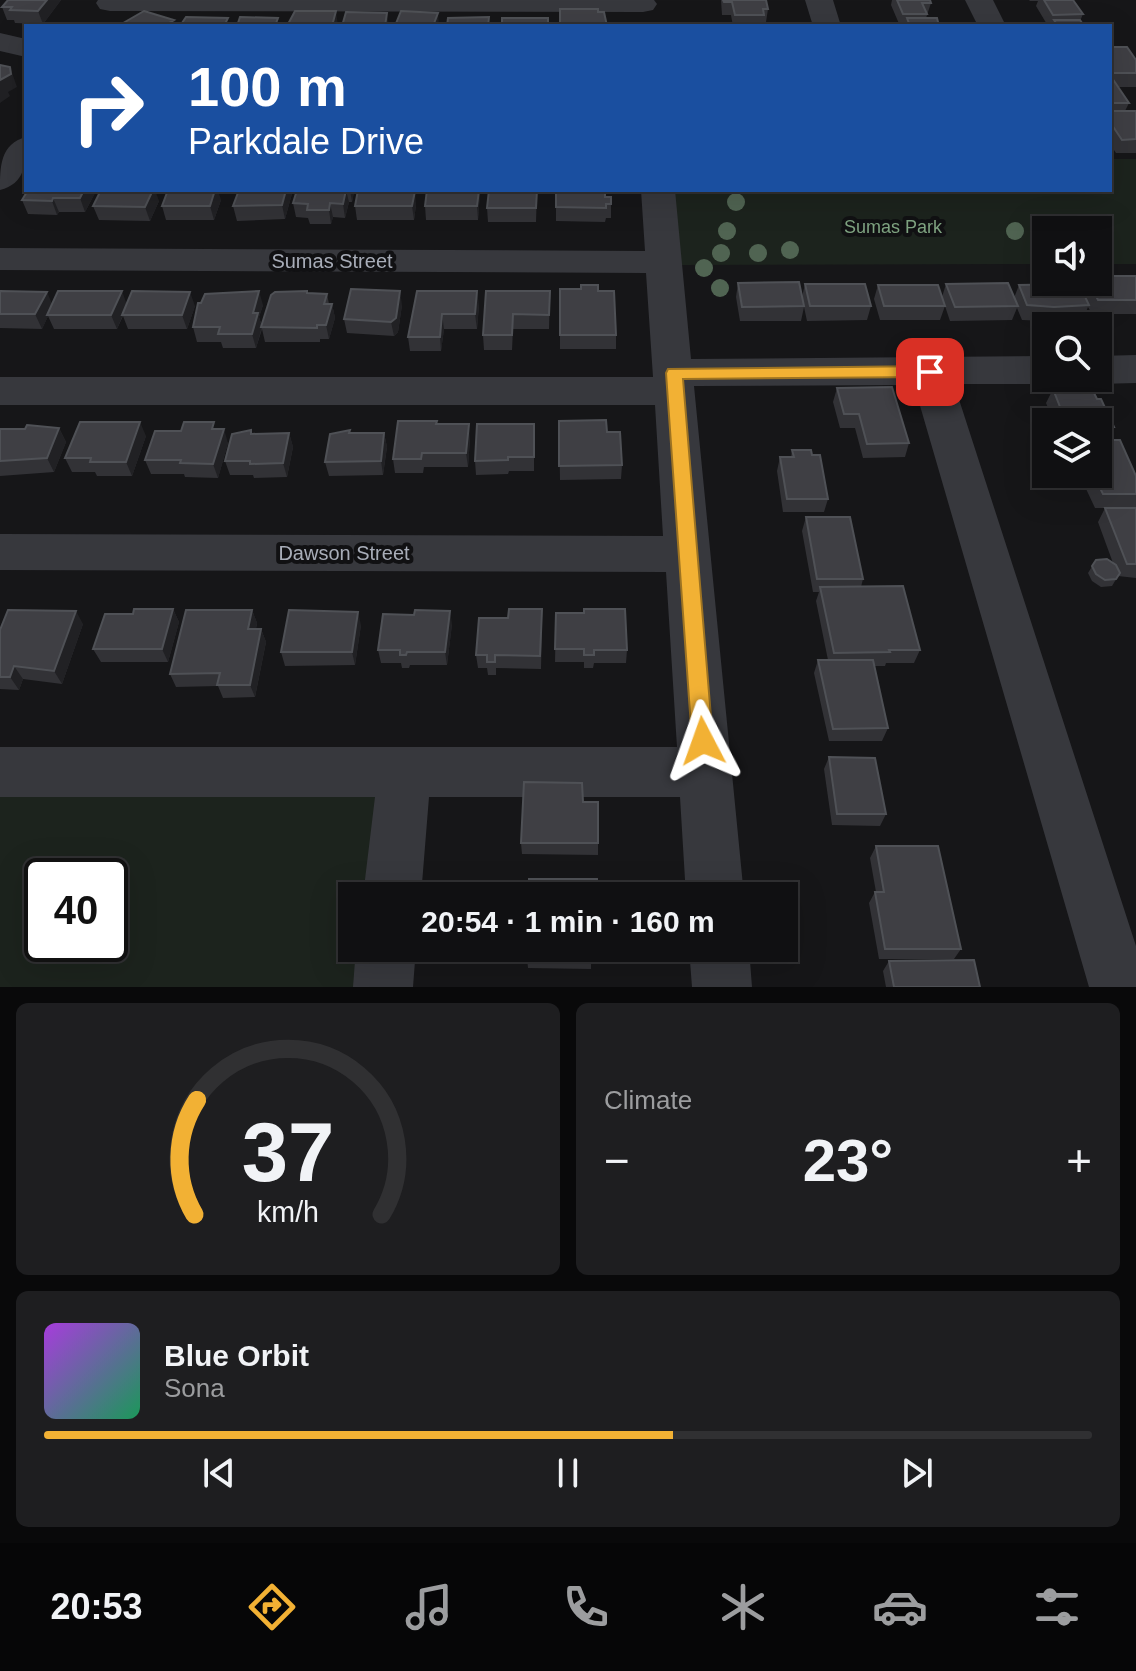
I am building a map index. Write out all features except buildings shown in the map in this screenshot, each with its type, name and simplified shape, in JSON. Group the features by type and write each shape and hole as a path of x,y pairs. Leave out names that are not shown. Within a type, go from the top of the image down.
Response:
{"street":[{"path":"819,0 826,24"},
{"path":"979,0 991,24"},
{"path":"106,10 643,10"},
{"path":"0,42 24,48"},
{"path":"0,180 19,150"},
{"path":"658,192 714,882"},
{"name":"Sumas Street","path":"0,259 664,262"},
{"path":"1112,370 1136,369"},
{"path":"0,391 674,382 1032,370"},
{"path":"930,372 1119,987"},
{"name":"Dawson Street","path":"0,552 688,554"},
{"path":"0,772 705,772"},
{"path":"393,882 404,773"},
{"path":"383,987 385,962"},
{"path":"720,962 722,987"}],"green space":[{"name":"Sumas Park","path":"1112,159 1136,159 1136,264 1112,264 1112,216 1032,216 1032,264 679,265 670,192 1112,192"},
{"path":"0,772 404,773 393,882 338,882 338,962 385,962 383,987 0,987"}],"route":[{"path":"703,741 674,373 930,372"}]}
